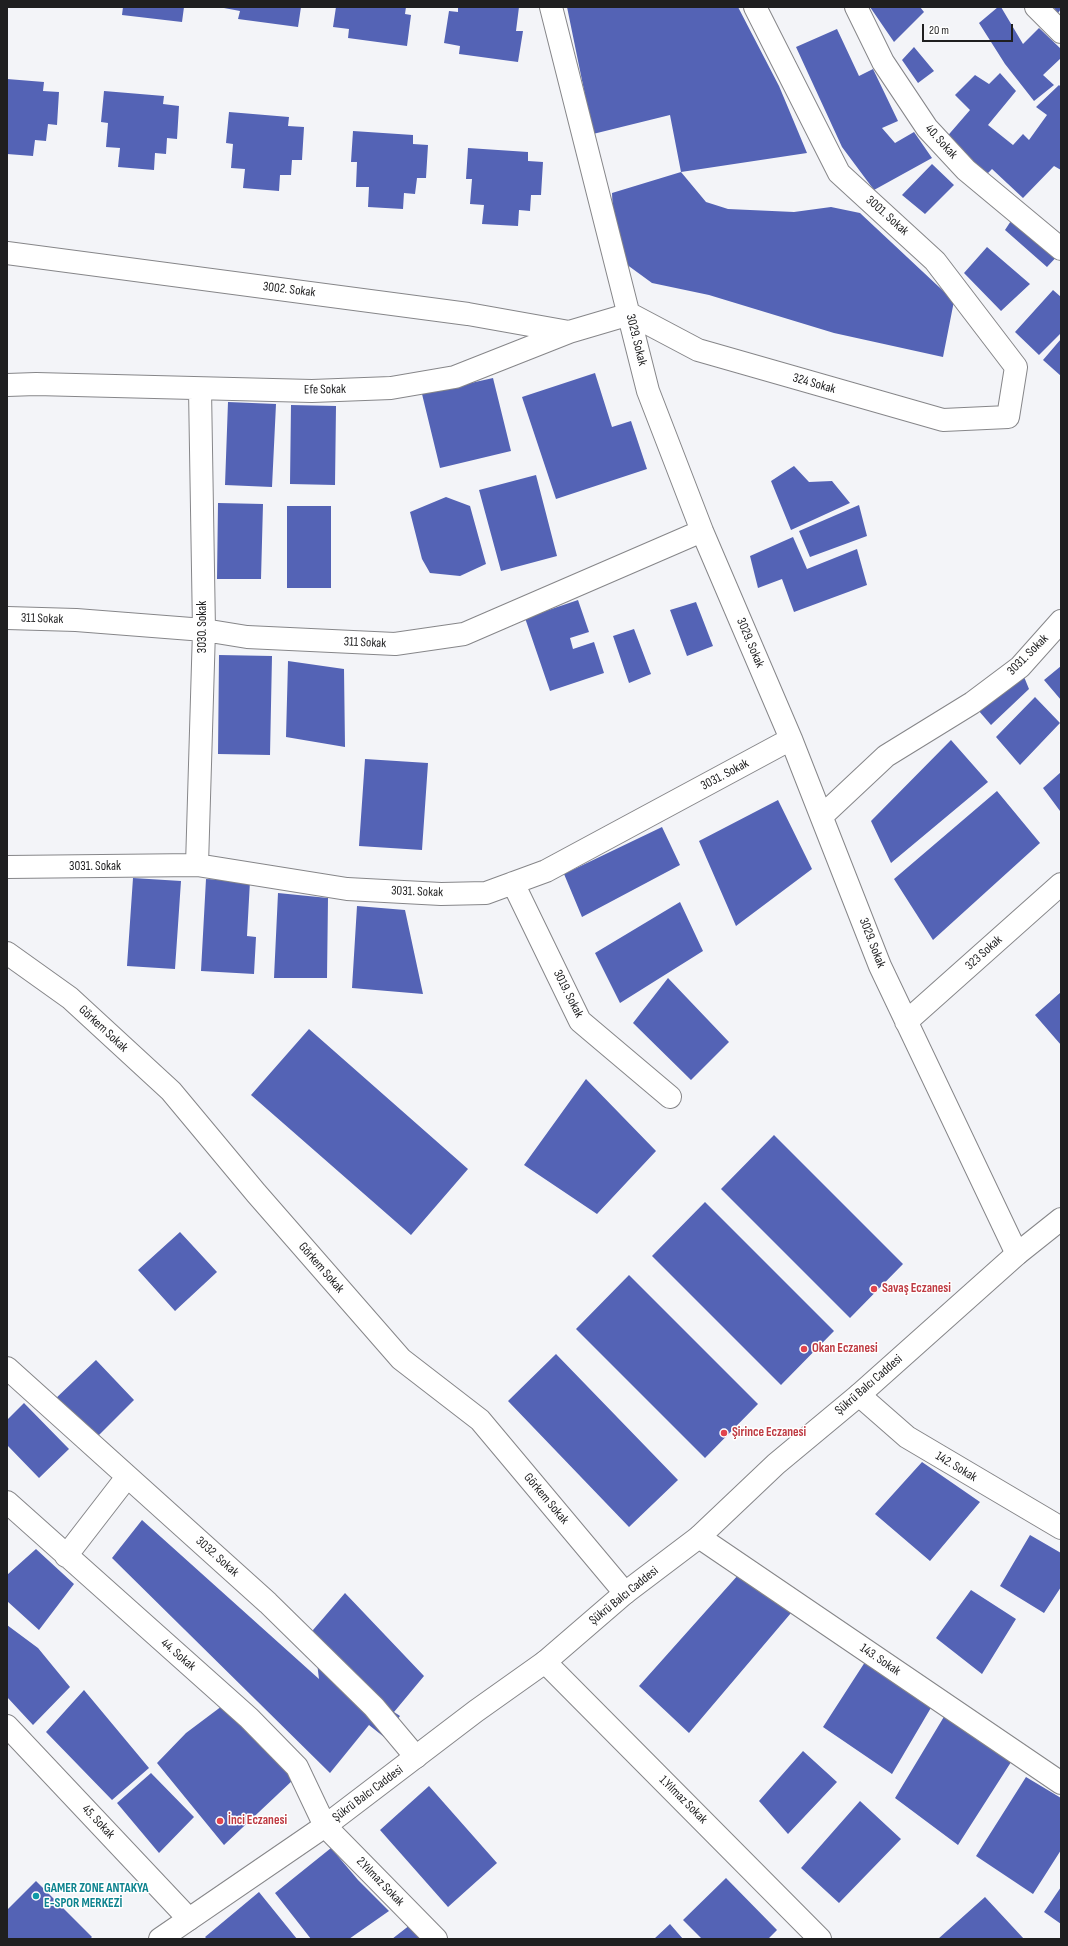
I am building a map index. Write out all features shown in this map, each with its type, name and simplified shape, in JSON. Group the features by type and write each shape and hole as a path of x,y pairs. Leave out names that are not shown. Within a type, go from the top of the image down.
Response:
{"street":[{"name":"3029. Sokak","path":"551,7 630,314 648,391 702,531 791,739 880,966 1017,1254"},
{"name":"3001. Sokak","path":"755,7 839,173 935,261 1016,367 1008,417"},
{"name":"40. Sokak","path":"856,7 883,62 927,128 966,170 1061,249"},
{"path":"1036,7 1061,32"},
{"name":"3002. Sokak","path":"7,253 468,314 569,332"},
{"name":"Efe Sokak","path":"7,385 36,384 312,391 391,388 455,377 569,332 630,314"},
{"name":"324 Sokak","path":"630,314 698,350 943,420 1008,417"},
{"name":"3030. Sokak","path":"197,865 204,630 200,389"},
{"name":"311 Sokak","path":"7,618 76,620 204,630 247,637 394,644 464,634 702,531"},
{"name":"3031. Sokak","path":"822,816 886,756 972,703 1020,667 1061,621"},
{"name":"3031. Sokak","path":"7,867 197,865 347,889 441,894 486,893 546,871 791,739"},
{"name":"3019. Sokak","path":"514,883 580,1021 670,1097"},
{"name":"323 Sokak","path":"906,1022 1061,884"},
{"name":"Görkem Sokak","path":"7,953 70,998 171,1091 256,1193 401,1359 480,1420 626,1593"},
{"name":"Şükrü Balcı Caddesi","path":"160,1939 325,1826 476,1711 545,1662 626,1593 699,1537 776,1464 859,1395 1017,1254 1061,1219"},
{"name":"3032. Sokak","path":"7,1368 126,1477 268,1602 374,1707 416,1757"},
{"name":"142. Sokak","path":"859,1395 907,1437 1061,1528"},
{"path":"66,1556 126,1477"},
{"name":"44. Sokak","path":"7,1502 249,1718 297,1767 325,1826"},
{"name":"143. Sokak","path":"699,1537 1061,1783"},
{"name":"1.Yılmaz Sokak","path":"545,1662 820,1939"},
{"name":"45. Sokak","path":"7,1726 189,1919"},
{"name":"2.Yılmaz Sokak","path":"325,1826 436,1939"}],"building":[{"path":"123,7 184,7 182,22 122,15"},
{"path":"224,7 301,7 298,27 238,19 240,11"},
{"path":"336,7 406,7 405,14 411,15 407,46 348,38 349,29 333,27"},
{"path":"458,7 519,7 516,31 523,31 518,62 459,54 460,46 444,43 449,11 458,12"},
{"path":"567,7 738,7 779,86 807,153 681,172 670,115 593,134"},
{"path":"870,7 920,7 924,12 894,42"},
{"path":"998,7 1001,7 1023,44 1039,28 1061,49 1061,58 1043,75 1054,85 1034,101 1005,64 979,23"},
{"path":"1053,7 1061,7 1061,9 1058,13"},
{"path":"837,29 859,76 873,69 898,121 882,128 895,143 914,132 932,158 874,190 842,147 796,47"},
{"path":"914,47 934,71 918,83 902,60"},
{"path":"1000,73 1016,91 988,125 1013,145 1023,134 1029,140 1047,115 1036,107 1059,85 1061,87 1061,170 1054,166 1023,198 992,169 986,175 944,140 970,110 955,95 975,75 989,84"},
{"path":"7,79 44,82 43,91 59,92 57,125 48,124 46,141 35,140 33,156 7,154"},
{"path":"104,91 164,96 163,104 179,106 177,139 167,138 166,154 155,153 154,170 118,167 120,148 106,147 108,123 101,122"},
{"path":"229,112 289,117 288,126 304,127 302,160 292,160 291,175 280,175 279,191 243,188 245,169 231,168 233,144 226,143"},
{"path":"353,131 413,135 413,144 428,145 426,178 417,178 415,194 404,193 403,209 368,207 369,187 356,187 357,162 351,162"},
{"path":"468,148 528,152 528,161 543,162 541,195 531,195 530,211 519,210 518,226 482,224 484,205 470,204 472,179 466,179"},
{"path":"932,164 954,185 925,214 902,195"},
{"path":"681,172 706,202 728,209 794,212 831,207 860,213 954,301 943,357 834,333 709,295 652,283 615,256 612,193"},
{"path":"1020,207 1061,252 1047,267 1005,230"},
{"path":"987,247 1030,284 1001,311 964,273"},
{"path":"1053,290 1061,297 1061,333 1039,355 1015,332"},
{"path":"1061,339 1061,376 1043,360"},
{"path":"595,373 612,427 631,421 647,469 556,499 522,397"},
{"path":"493,378 511,451 440,468 422,394"},
{"path":"228,402 276,404 272,487 225,485"},
{"path":"291,405 336,406 335,485 290,484"},
{"path":"794,466 809,482 832,481 850,503 791,530 771,481"},
{"path":"536,475 557,556 501,571 479,490"},
{"path":"446,497 470,506 486,564 460,576 430,573 422,559 410,512"},
{"path":"218,503 263,504 261,579 217,579"},
{"path":"859,505 867,536 810,557 799,531"},
{"path":"287,506 331,506 331,588 287,588"},
{"path":"793,537 807,569 857,549 867,585 794,612 782,579 758,588 750,556"},
{"path":"578,600 589,632 570,638 573,649 594,642 604,673 550,691 525,618"},
{"path":"696,602 713,646 687,656 670,610"},
{"path":"634,629 651,674 629,683 613,636"},
{"path":"219,655 272,656 270,755 218,754"},
{"path":"288,661 344,669 345,747 286,737"},
{"path":"1061,666 1061,700 1044,680"},
{"path":"1020,667 1029,689 991,725 972,703"},
{"path":"1035,697 1060,723 1020,765 996,737"},
{"path":"951,740 988,782 891,863 871,821"},
{"path":"365,759 428,763 422,850 359,846"},
{"path":"1061,772 1061,810 1060,811 1043,788"},
{"path":"997,791 1040,843 933,940 894,879"},
{"path":"778,800 812,869 736,926 699,841"},
{"path":"662,827 680,865 582,917 564,874"},
{"path":"133,878 181,881 175,969 127,966"},
{"path":"206,879 250,881 247,936 256,937 254,974 201,971"},
{"path":"278,893 328,898 327,978 274,978"},
{"path":"680,902 703,951 620,1003 595,953"},
{"path":"357,906 405,910 423,994 352,988"},
{"path":"668,978 729,1042 691,1080 633,1023"},
{"path":"1061,992 1061,1045 1035,1015"},
{"path":"309,1029 468,1169 411,1235 251,1095"},
{"path":"586,1079 656,1151 597,1214 524,1165"},
{"path":"774,1135 903,1264 850,1318 721,1189"},
{"path":"705,1202 834,1331 781,1385 652,1256"},
{"path":"180,1232 217,1272 175,1311 138,1270"},
{"path":"629,1275 758,1404 705,1458 576,1329"},
{"path":"556,1354 678,1480 629,1527 508,1401"},
{"path":"96,1360 134,1400 92,1442 53,1401"},
{"path":"24,1403 69,1449 39,1478 7,1445 7,1420"},
{"path":"922,1462 980,1502 930,1561 875,1514"},
{"path":"142,1520 319,1679 313,1630 345,1593 424,1676 394,1712 400,1716 384,1737 369,1725 330,1773 112,1558"},
{"path":"1030,1535 1061,1553 1061,1587 1044,1613 1000,1586"},
{"path":"36,1549 74,1584 39,1630 7,1601 7,1575"},
{"path":"739,1574 791,1613 689,1733 639,1686"},
{"path":"971,1590 1016,1619 982,1674 936,1638"},
{"path":"7,1625 38,1648 70,1687 33,1725 7,1697"},
{"path":"865,1662 932,1706 892,1774 823,1727"},
{"path":"84,1690 149,1768 112,1800 46,1732"},
{"path":"222,1706 294,1779 224,1845 157,1763 186,1733"},
{"path":"945,1715 1013,1759 958,1845 895,1798"},
{"path":"803,1751 837,1782 788,1834 759,1801"},
{"path":"151,1773 194,1817 159,1853 117,1803"},
{"path":"1026,1777 1061,1798 1061,1850 1033,1894 976,1856"},
{"path":"429,1786 497,1863 448,1907 380,1830"},
{"path":"860,1801 901,1839 839,1903 801,1868"},
{"path":"331,1848 358,1880 389,1911 349,1939 311,1939 275,1893"},
{"path":"726,1878 777,1930 768,1939 702,1939 683,1920"},
{"name":"GAMER ZONE ANTAKYA E-SPOR MERKEZİ","path":"36,1881 92,1937 90,1939 7,1939 7,1910"},
{"path":"1061,1887 1061,1924 1044,1912"},
{"path":"259,1892 297,1939 207,1939 205,1937"},
{"path":"985,1897 1024,1939 938,1939"},
{"path":"670,1924 683,1939 654,1939"},
{"path":"410,1925 420,1939 392,1939"}],"place":[{"name":"Savaş Eczanesi","path":"874,1289"},
{"name":"Okan Eczanesi","path":"804,1349"},
{"name":"Şirince Eczanesi","path":"724,1433"},
{"name":"İnci Eczanesi","path":"220,1821"},
{"name":"GAMER ZONE ANTAKYA E-SPOR MERKEZİ","path":"36,1896"}]}
